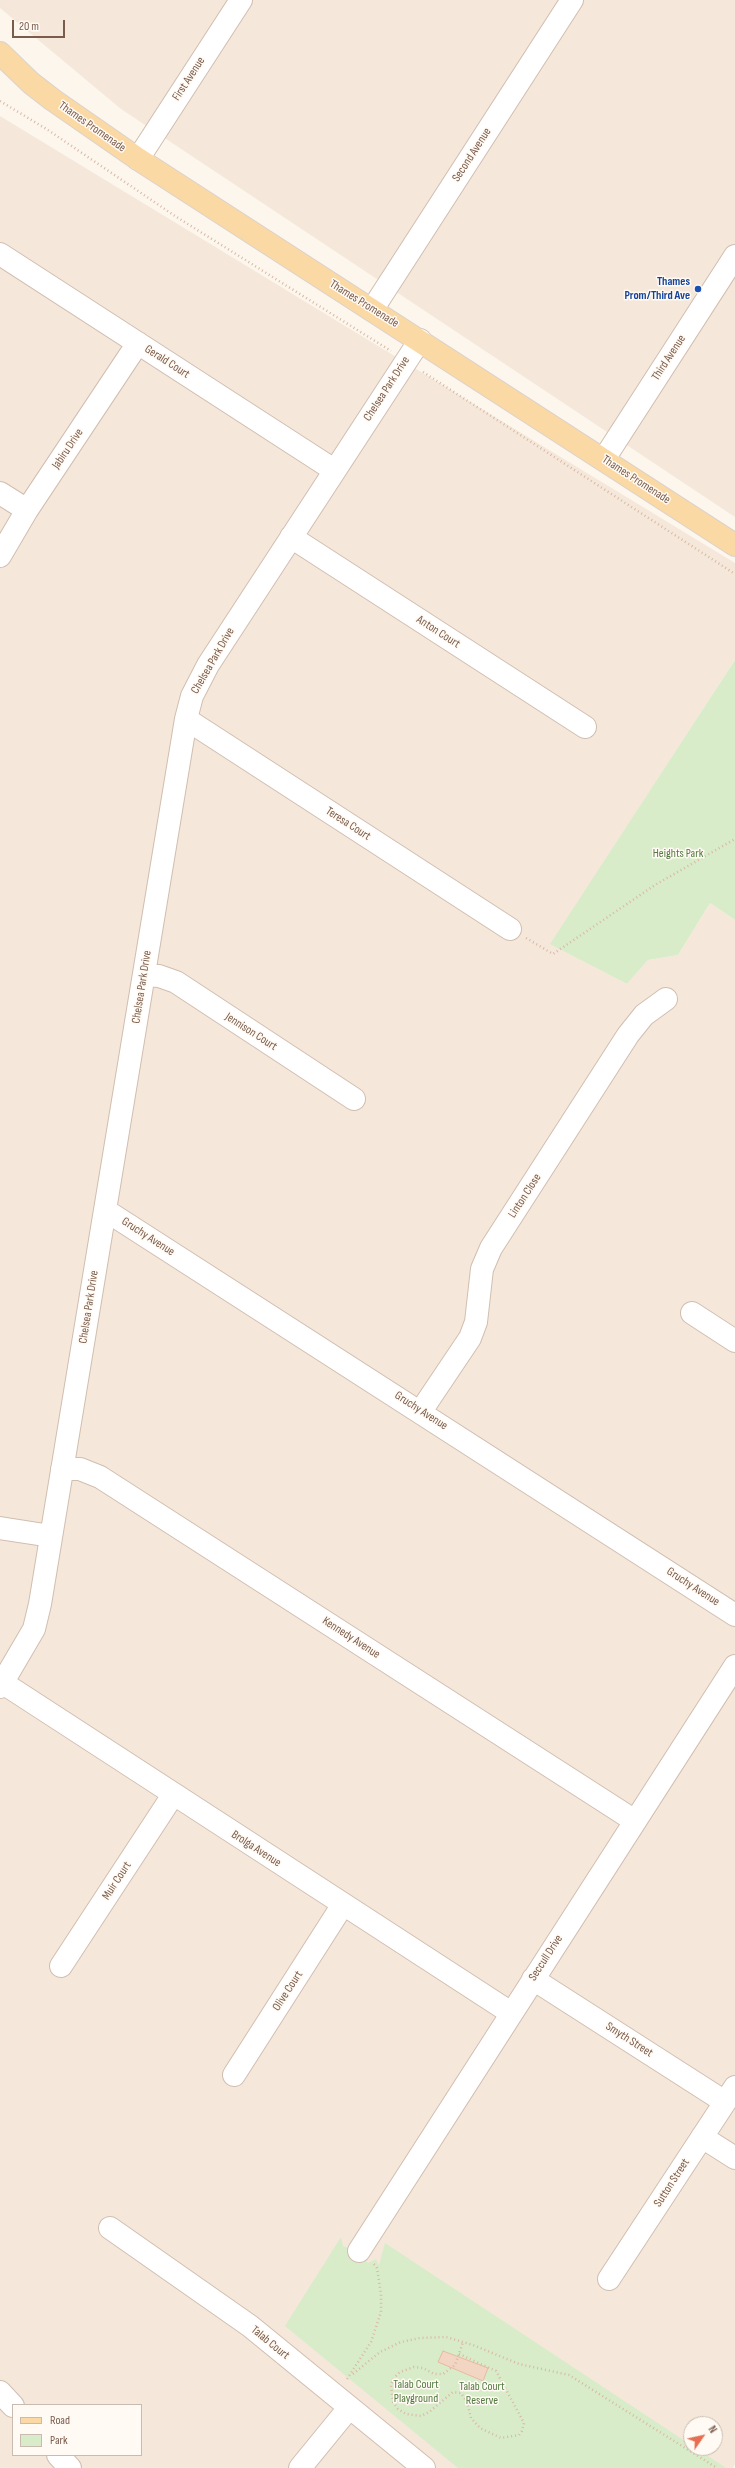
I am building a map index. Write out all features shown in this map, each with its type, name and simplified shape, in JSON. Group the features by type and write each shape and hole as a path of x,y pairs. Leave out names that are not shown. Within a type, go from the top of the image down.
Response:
{"main road":[{"name":"Thames Promenade","path":"0,53 31,83 53,100 138,159 735,545"}],"street":[{"name":"First Avenue","path":"138,159 241,0"},
{"name":"Second Avenue","path":"372,310 572,0"},
{"name":"Gerald Court","path":"0,254 334,470"},
{"name":"Third Avenue","path":"604,459 735,256"},
{"name":"Chelsea Park Drive","path":"1,1685 34,1629 106,1210 186,719 192,696 208,665 420,340"},
{"name":"Jabiru Drive","path":"0,556 27,510 138,343"},
{"path":"0,493 27,510"},
{"name":"Anton Court","path":"291,537 585,727"},
{"name":"Teresa Court","path":"186,719 510,929"},
{"name":"Jennison Court","path":"144,975 158,976 176,982 354,1099"},
{"name":"Linton Close","path":"421,1411 470,1338 476,1322 482,1269 491,1248 628,1035 644,1015 666,999"},
{"name":"Gruchy Avenue","path":"106,1210 421,1411 735,1615"},
{"path":"692,1313 735,1341"},
{"name":"Kennedy Avenue","path":"62,1469 80,1469 100,1477 635,1821"},
{"path":"0,1528 50,1536"},
{"name":"Seccull Drive","path":"358,2251 735,1666"},
{"name":"Brolga Avenue","path":"1,1685 173,1795 342,1906 511,2013"},
{"name":"Muir Court","path":"61,1966 173,1795"},
{"name":"Olive Court","path":"234,2075 342,1906"},
{"name":"Smyth Street","path":"533,1979 730,2095"},
{"name":"Sutton Street","path":"609,2279 730,2095"},
{"path":"702,2137 735,2158"},
{"name":"Talab Court","path":"110,2228 250,2326 424,2468"},
{"path":"0,2392 12,2405"},
{"path":"300,2468 342,2402"},
{"path":"59,2456 70,2468"}],"path":[{"path":"0,101 48,130 175,216 406,360 735,574"},
{"path":"510,929 553,954 655,885 735,840"},
{"path":"342,2402 352,2374 371,2342 380,2312 381,2294 377,2268 369,2257 358,2251"},
{"path":"352,2374 380,2352 401,2342 420,2338 446,2337 463,2342 519,2364 569,2375 717,2468"},
{"path":"459,2354 496,2372 524,2423 522,2431 519,2435 501,2438 480,2428 471,2418 465,2398 454,2392 425,2414 406,2414 398,2409 392,2402 391,2390 394,2378 400,2372 414,2367 424,2368 434,2374 443,2374 455,2365 463,2342"}],"shaded area":[{"path":"0,0 735,0 735,517 121,109 0,8"},
{"path":"0,116 735,563 735,660 551,944 627,984 648,960 678,955 710,903 735,920 735,2464 733,2468 0,2468"}],"green space":[{"name":"Heights Park","path":"735,660 735,920 710,903 678,955 648,960 627,984 550,944"},
{"name":"Talab Court Reserve","path":"341,2237 343,2246 354,2251 368,2263 376,2259 379,2265 385,2243 683,2440 683,2456 708,2456 726,2468 458,2468 285,2326"}],"building":[{"path":"443,2351 488,2368 483,2381 438,2362"}],"place":[{"name":"Thames Prom/Third Ave","path":"698,289"}],"park label":[{"name":"Talab Court Playground","path":"416,2392"}]}
